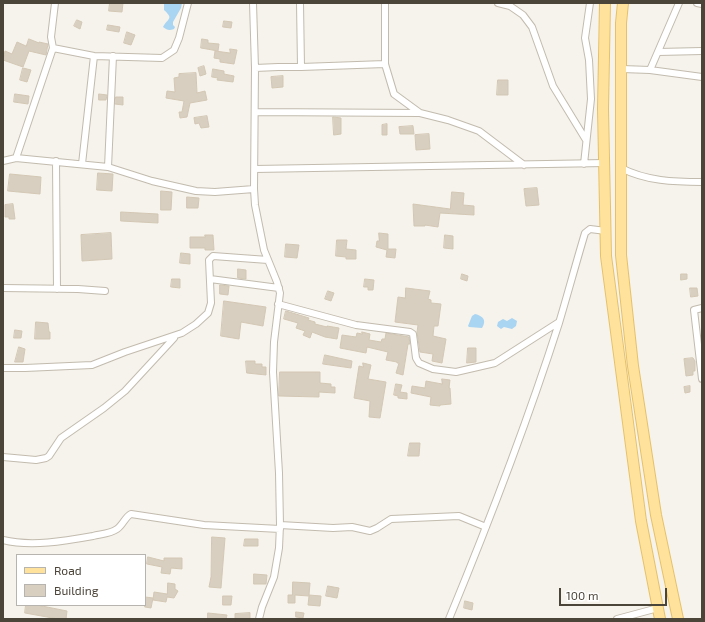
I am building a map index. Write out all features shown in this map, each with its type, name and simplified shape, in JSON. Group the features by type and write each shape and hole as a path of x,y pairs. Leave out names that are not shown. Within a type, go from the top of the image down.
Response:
{"main road":[{"path":"605,3 603,109 606,256 639,506 660,619"},
{"path":"623,3 621,23 621,256 633,366 656,515 678,619"}],"street":[{"path":"16,158 53,48 51,37 55,3"},
{"path":"53,48 94,56 162,58 174,50 179,38 188,3"},
{"path":"253,3 255,68 255,205 268,260 280,293 274,342 273,372 280,527 279,548 274,577 262,607 259,619"},
{"path":"300,3 302,67"},
{"path":"385,3 385,64 394,94 420,113"},
{"path":"498,3 510,6 523,15 532,27 553,86 586,140"},
{"path":"584,164 591,99 589,60 585,38 590,3"},
{"path":"650,70 679,3"},
{"path":"697,3 702,4"},
{"path":"658,52 702,51"},
{"path":"82,164 94,56"},
{"path":"108,167 113,56"},
{"path":"255,68 385,64"},
{"path":"622,69 650,70 702,77"},
{"path":"255,112 420,113 448,120 479,131 524,165"},
{"path":"3,161 16,158 108,167 152,181 196,191 215,192 254,188"},
{"path":"56,161 58,289"},
{"path":"255,169 604,163"},
{"path":"621,168 633,174 656,180 702,182"},
{"path":"449,619 486,527 559,322 585,233 590,229 606,231"},
{"path":"3,368 92,365 125,352 174,337 196,324 208,313 210,303 209,260 213,256 268,260"},
{"path":"210,279 279,288"},
{"path":"3,288 105,291"},
{"path":"278,304 356,325 410,332 413,334 416,358 419,363 424,366 444,371 456,372 495,363 559,322"},
{"path":"702,308 694,310 701,358 702,379"},
{"path":"3,457 36,460 49,456 61,438 104,408 125,391 174,337"},
{"path":"3,540 10,542 45,543 71,540 117,529 127,516 131,514 204,525 333,528 352,527 370,530 391,519 459,516 486,527"},
{"path":"617,619 658,608"}],"water":[{"path":"164,3 182,3 181,8 173,22 175,27 172,30 168,30 163,27 169,18 169,15 164,10"},
{"path":"475,314 480,316 484,321 482,328 468,326 472,316"},
{"path":"512,318 517,321 516,326 512,329 504,327 501,329 497,326 498,322 503,319 507,321"}],"building":[{"path":"110,3 123,3 122,12 109,11"},
{"path":"77,20 82,22 80,29 74,26"},
{"path":"224,21 232,22 231,28 223,27"},
{"path":"108,25 120,27 119,32 107,30"},
{"path":"127,32 135,35 131,45 124,43"},
{"path":"29,39 39,43 48,44 46,55 29,51 23,67 3,60 5,51 12,54 17,42 26,46"},
{"path":"202,39 208,40 208,43 219,44 218,51 201,48"},
{"path":"230,49 237,50 234,64 220,62 220,59 214,58 215,51 230,53"},
{"path":"204,66 206,74 200,76 198,68"},
{"path":"23,68 31,70 27,82 20,80"},
{"path":"213,69 224,71 224,74 234,76 233,82 217,80 218,78 212,77"},
{"path":"196,73 197,93 205,91 207,100 190,103 187,117 180,118 179,112 182,112 184,101 166,98 167,91 175,92 174,78 179,77 179,74"},
{"path":"283,76 283,87 272,88 271,77"},
{"path":"498,80 508,80 508,95 497,95"},
{"path":"15,94 29,96 28,104 14,102"},
{"path":"99,94 107,95 106,100 99,100"},
{"path":"116,97 123,97 123,105 115,104"},
{"path":"207,116 209,127 201,128 199,123 195,124 194,118"},
{"path":"333,117 341,118 341,134 334,135"},
{"path":"387,124 387,135 382,135 382,125"},
{"path":"413,126 414,134 400,134 399,127"},
{"path":"429,134 430,149 416,150 415,135"},
{"path":"98,173 113,174 112,191 97,190"},
{"path":"10,174 41,177 40,194 8,191"},
{"path":"537,188 539,205 526,206 524,189"},
{"path":"161,191 172,192 171,210 161,210"},
{"path":"452,192 464,193 463,205 474,206 474,215 440,213 438,227 425,225 414,226 413,204 450,209"},
{"path":"187,197 199,198 198,208 187,208"},
{"path":"13,204 15,219 9,219 9,217 5,217 5,205"},
{"path":"121,212 158,214 158,223 121,221"},
{"path":"111,233 112,259 82,261 81,235"},
{"path":"379,233 388,234 388,249 396,249 395,258 386,257 387,250 376,247 377,241 379,241"},
{"path":"205,235 213,235 214,250 205,250 205,248 190,248 190,237 205,237"},
{"path":"445,235 453,236 453,249 444,248"},
{"path":"337,240 347,240 346,249 356,250 356,259 346,259 346,257 336,256"},
{"path":"286,244 299,245 297,258 285,257"},
{"path":"181,253 190,254 190,264 180,263"},
{"path":"238,269 246,270 246,279 238,278"},
{"path":"462,274 468,276 467,281 461,279"},
{"path":"681,274 687,274 687,279 681,280"},
{"path":"172,279 180,279 180,288 171,287"},
{"path":"365,279 374,280 373,290 368,290 368,287 364,287"},
{"path":"220,285 229,286 228,295 220,294"},
{"path":"406,288 430,291 428,299 431,300 431,303 441,304 438,326 434,326 433,336 446,339 442,363 432,361 433,354 420,352 417,332 418,325 395,322 398,297 405,298"},
{"path":"690,288 697,288 698,296 691,297"},
{"path":"328,291 334,293 331,301 325,299"},
{"path":"224,301 266,307 263,326 241,322 239,339 221,336"},
{"path":"286,311 309,318 308,320 315,322 315,324 339,328 337,339 325,337 312,332 310,338 303,335 305,331 296,328 298,323 284,319"},
{"path":"36,322 48,323 50,339 35,339"},
{"path":"15,330 22,331 21,338 14,338"},
{"path":"362,332 370,334 369,340 381,342 382,339 385,339 386,333 409,337 410,344 408,344 403,375 396,373 399,363 386,360 388,352 367,347 366,353 340,348 342,335 356,337 357,333 362,334"},
{"path":"19,347 25,349 23,362 15,362"},
{"path":"468,348 476,348 476,362 467,363"},
{"path":"325,355 352,361 351,368 323,364"},
{"path":"693,358 695,361 695,371 693,371 693,375 686,376 684,359"},
{"path":"246,361 255,361 255,364 262,364 262,367 266,367 266,375 247,373"},
{"path":"363,363 371,365 368,379 386,382 380,418 369,417 370,401 354,398 359,366 363,367"},
{"path":"280,372 320,372 320,383 331,384 331,387 335,387 335,393 319,392 319,397 279,396"},
{"path":"442,379 450,380 449,388 451,404 440,406 430,405 431,397 411,393 412,386 425,388 426,381 442,384"},
{"path":"396,384 402,385 400,392 407,393 407,399 398,398 398,396 394,395"},
{"path":"690,386 690,392 685,393 684,387"},
{"path":"410,443 420,443 419,456 408,456"},
{"path":"212,537 225,538 221,588 209,587 211,577"},
{"path":"245,539 258,539 258,546 244,546"},
{"path":"148,557 164,561 164,558 182,558 182,569 171,568 170,574 161,573 162,567 147,564"},
{"path":"254,574 267,575 266,584 254,584"},
{"path":"293,582 310,583 309,595 321,596 320,606 308,605 309,596 295,595 295,603 288,603 288,595 292,595"},
{"path":"168,583 175,584 175,589 178,591 174,598 167,597 166,602 153,600 154,592 167,594"},
{"path":"328,586 339,588 337,598 326,596"},
{"path":"223,596 232,596 231,605 223,605"},
{"path":"146,597 153,598 151,608 145,607"},
{"path":"465,601 473,603 472,610 464,608"},
{"path":"26,606 42,606 67,611 66,619 25,613"},
{"path":"296,612 304,613 303,618 296,617"},
{"path":"208,613 227,615 226,619 208,619"},
{"path":"250,613 250,619 235,619 235,614"}]}
